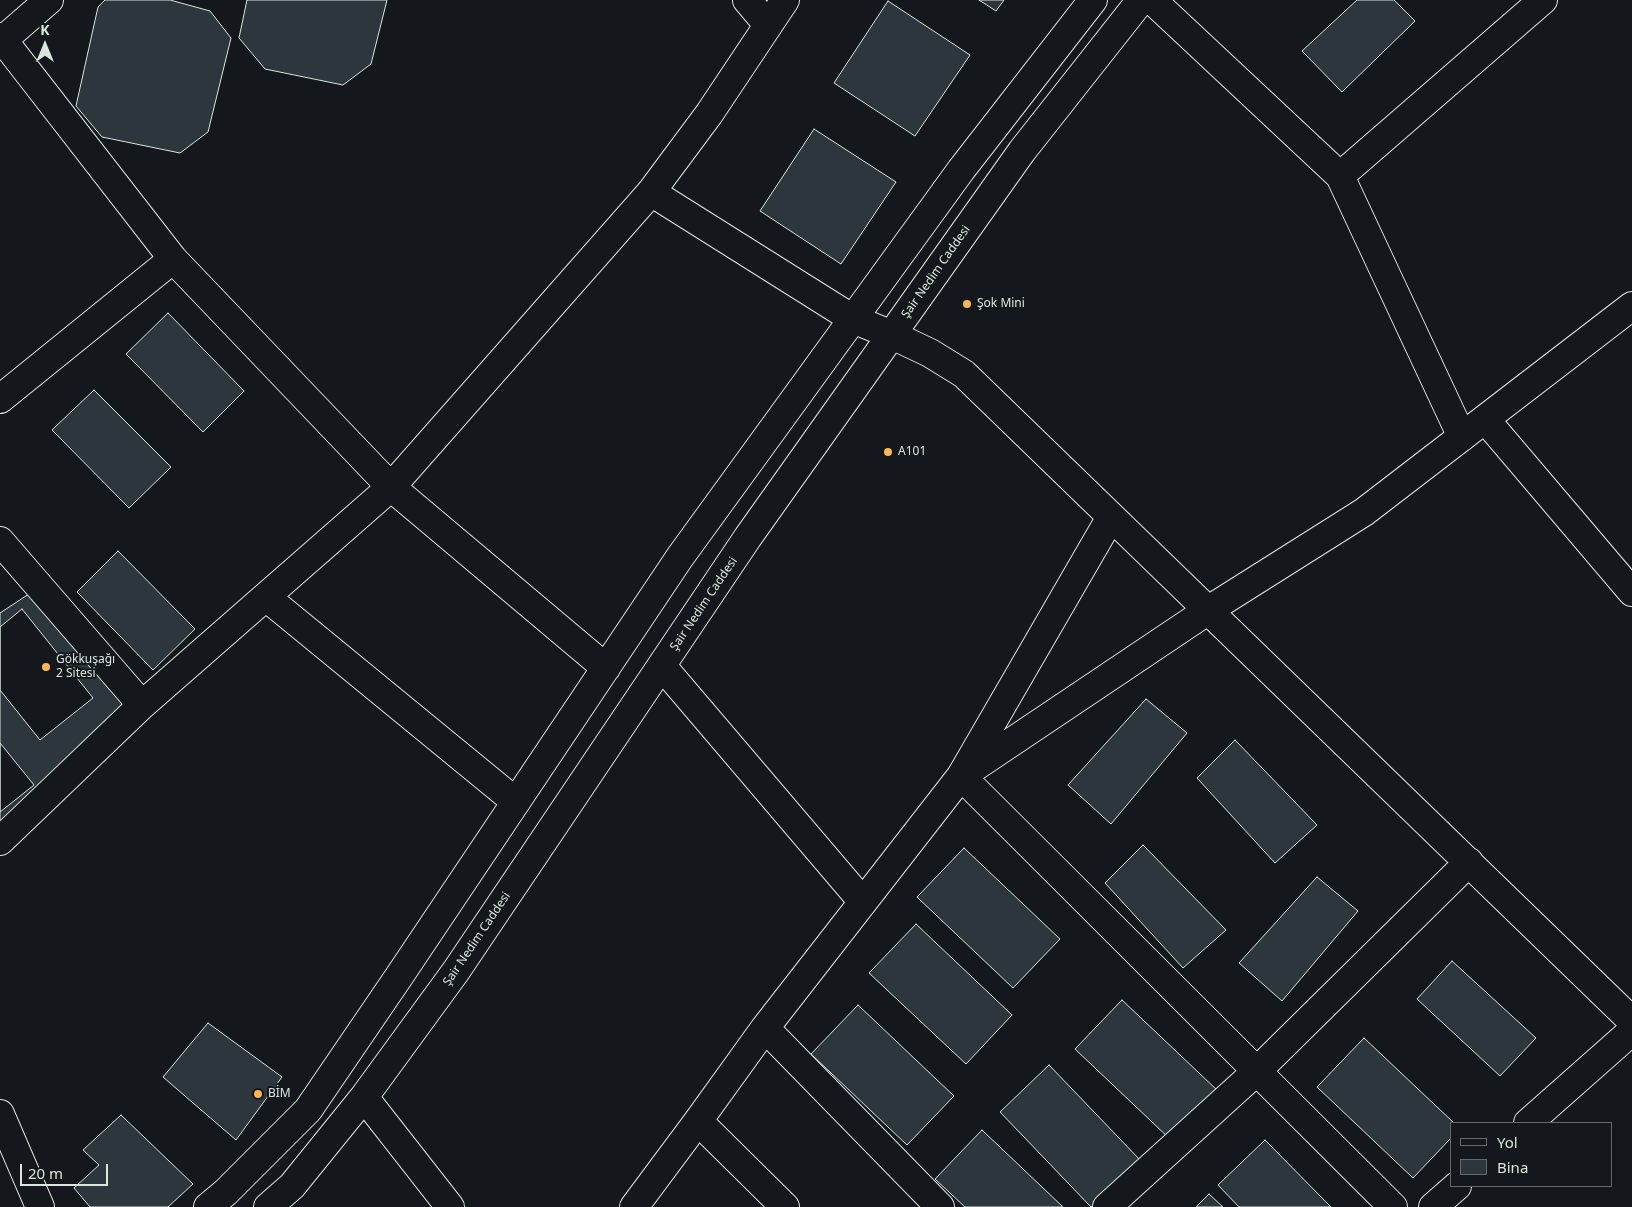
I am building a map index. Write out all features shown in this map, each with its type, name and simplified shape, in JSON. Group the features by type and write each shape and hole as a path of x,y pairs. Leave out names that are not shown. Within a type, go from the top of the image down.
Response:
{"street":[{"path":"49,0 1,40 173,259 392,487 606,668"},
{"path":"747,0 768,24"},
{"path":"0,841 142,705 392,487 651,192 709,114 785,0"},
{"path":"208,1207 226,1192 308,1110 680,558 961,170 1093,0"},
{"name":"Şair Nedim Caddesi","path":"268,1207 292,1186 364,1097 456,971 748,537 1022,151 1141,0"},
{"path":"1152,0 1340,176 1462,438"},
{"path":"1340,176 1543,0"},
{"path":"651,192 853,319 930,353 964,374 1632,1021"},
{"path":"0,399 173,259"},
{"path":"961,776 1207,611 1364,512 1632,306"},
{"path":"1486,419 1632,592"},
{"path":"634,1207 765,1028 961,776 1111,517"},
{"path":"0,541 142,705"},
{"path":"266,597 516,802"},
{"path":"662,666 863,902"},
{"path":"961,776 1393,1207"},
{"path":"1107,1207 1257,1071 1469,862"},
{"path":"765,1028 940,1207"},
{"path":"1529,1122 1632,1031"},
{"path":"364,1097 450,1207"},
{"path":"0,1114 40,1207"},
{"path":"698,1122 785,1207"},
{"path":"1433,1207 1456,1187"}],"building":[{"path":"105,0 170,0 210,11 231,38 208,132 180,153 102,137 76,106 98,7"},
{"path":"247,0 387,0 371,64 343,85 265,69 239,38"},
{"path":"979,0 1004,0 996,11"},
{"path":"1357,0 1394,0 1415,21 1342,92 1302,51"},
{"path":"888,1 970,55 915,136 834,83"},
{"path":"814,129 896,182 841,264 760,211"},
{"path":"168,313 244,391 203,432 126,354"},
{"path":"94,390 171,467 129,508 52,430"},
{"path":"118,551 195,629 153,670 77,592"},
{"name":"Gökkuşağı 2 Sitesi","path":"32,592 136,720 0,846 0,613"},
{"path":"22,609 93,698 40,740 0,690 0,627"},
{"path":"1146,699 1187,733 1111,824 1068,785"},
{"path":"1235,740 1317,825 1275,863 1197,778"},
{"path":"0,743 34,785 0,812"},
{"path":"1143,845 1226,930 1183,968 1105,883"},
{"path":"964,848 1060,939 1013,988 917,897"},
{"path":"1317,877 1358,911 1282,1001 1239,963"},
{"path":"916,924 1012,1015 966,1064 869,973"},
{"path":"1452,961 1536,1038 1500,1076 1417,999"},
{"path":"1122,1000 1218,1091 1171,1140 1075,1049"},
{"path":"858,1005 954,1096 907,1145 811,1054"},
{"path":"208,1023 282,1077 236,1140 163,1077"},
{"path":"1364,1038 1453,1122 1450,1122 1450,1139 1413,1178 1317,1087"},
{"path":"1049,1065 1141,1161 1091,1207 1000,1112"},
{"path":"121,1115 193,1184 168,1207 90,1207 74,1188 99,1165 83,1150"},
{"path":"982,1130 1063,1207 965,1207 935,1179"},
{"path":"1265,1140 1331,1207 1239,1207 1218,1185"},
{"path":"1209,1194 1223,1207 1196,1207"}],"place":[{"name":"Şok Mini","path":"967,304"},
{"name":"A101","path":"888,452"},
{"name":"Gökkuşağı 2 Sitesi","path":"46,667"},
{"name":"BİM","path":"258,1094"}]}
